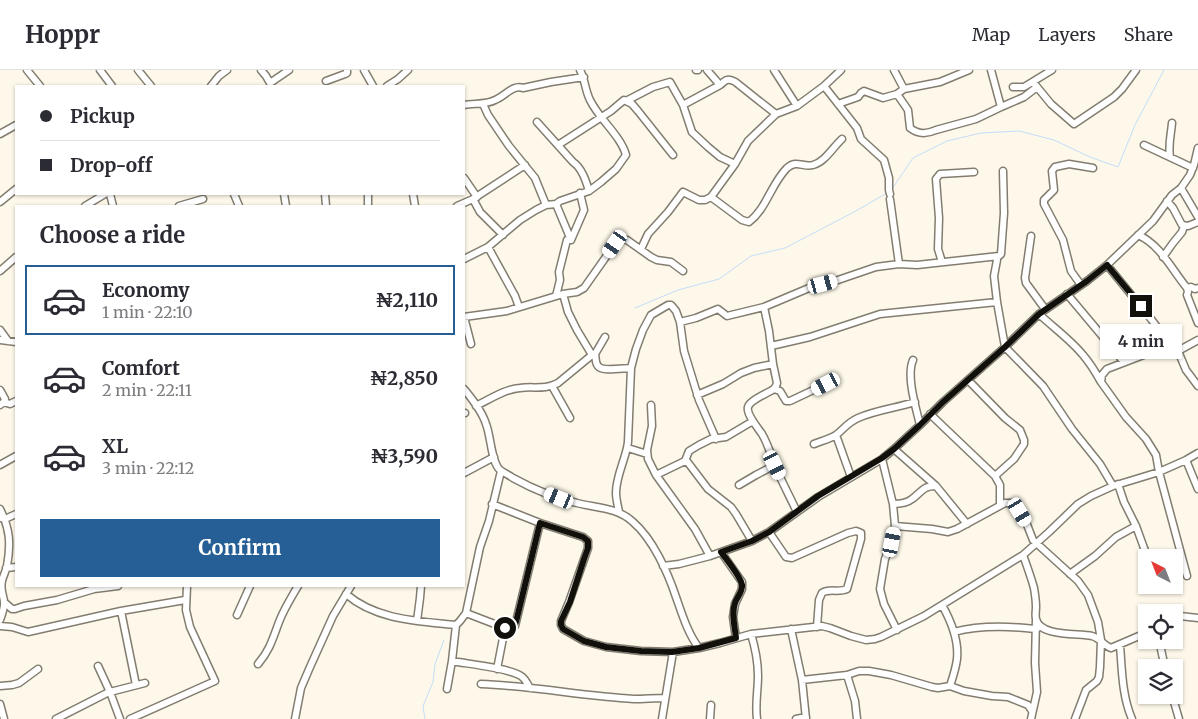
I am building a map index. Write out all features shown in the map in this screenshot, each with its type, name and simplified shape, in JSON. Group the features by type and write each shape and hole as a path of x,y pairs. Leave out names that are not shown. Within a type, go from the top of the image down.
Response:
{"street":[{"path":"27,70 39,85"},
{"path":"100,70 111,85"},
{"path":"138,70 150,85"},
{"path":"212,70 219,76"},
{"path":"214,85 219,76 227,70"},
{"path":"261,70 270,83 289,70"},
{"path":"326,81 347,73 347,70"},
{"path":"364,70 372,85"},
{"path":"389,85 408,70"},
{"path":"465,258 488,247 527,215 546,205 556,204 589,191 616,169 626,155 624,148 600,117 589,98 584,77 580,70"},
{"path":"707,70 720,85"},
{"path":"774,70 797,106"},
{"path":"641,249 648,234 683,192 699,200 711,197 735,164 748,141 776,114 797,106 824,86 841,70"},
{"path":"894,70 904,89"},
{"path":"991,70 1001,107"},
{"path":"897,94 908,110 910,128 913,131 927,134 976,119 1024,97 1035,84 1052,70"},
{"path":"1035,84 1051,104 1074,124 1114,97 1136,70"},
{"path":"838,104 858,97 864,91 883,98 897,94 904,89 940,82 966,71"},
{"path":"465,105 483,104 496,100 518,86 523,88 584,77"},
{"path":"683,105 720,85 725,80 735,82 776,114"},
{"path":"558,145 624,100 626,101 653,87 670,82 683,105 692,132 720,157 735,164"},
{"path":"1013,87 1035,84"},
{"path":"824,86 857,128 861,139 884,160 889,178 899,264"},
{"path":"626,101 632,104 673,154"},
{"path":"483,104 508,146 535,178 546,205"},
{"path":"537,122 576,163 587,181 589,191"},
{"path":"1170,157 1168,143 1171,137 1172,123"},
{"path":"0,134 15,126"},
{"path":"711,197 742,220 749,222 764,204 786,169 794,164 814,164 827,155 842,140"},
{"path":"1144,145 1193,168"},
{"path":"663,566 710,556 752,541 769,532 818,496 894,449 1039,314 1107,265 1138,235 1152,221 1172,195 1181,188 1193,168 1198,148"},
{"path":"1080,285 1071,271 1063,240 1044,204 1044,200 1054,190 1052,171 1054,167 1068,164 1093,168"},
{"path":"459,205 475,198 525,165"},
{"path":"680,322 718,309 727,316 764,307 808,288 876,267 996,257 1001,254 1004,222 1003,171"},
{"path":"942,262 938,249 939,218 936,178 940,174 974,172"},
{"path":"465,180 480,212 503,236"},
{"path":"1181,188 1198,217"},
{"path":"0,202 15,190"},
{"path":"556,296 560,280 559,272 567,240 571,240 584,210 580,193"},
{"path":"85,205 96,196"},
{"path":"182,205 203,199"},
{"path":"1167,201 1173,208 1182,226 1184,226"},
{"path":"556,204 571,240"},
{"path":"1184,226 1198,222"},
{"path":"1163,257 1182,232 1184,226"},
{"path":"1138,235 1152,244 1187,288 1187,295 1198,323"},
{"path":"1031,236 1025,278 1026,283 1045,309"},
{"path":"465,317 507,311 563,294 578,292 584,288 618,240 624,239 651,257 671,262 683,271"},
{"path":"488,247 519,307"},
{"path":"996,257 994,276 1005,347 1043,386 1072,428 1116,485 1136,526 1144,549"},
{"path":"0,271 15,258"},
{"path":"1107,265 1175,350 1198,386"},
{"path":"1187,288 1198,288"},
{"path":"563,294 568,312 577,330 594,354 596,363 602,369 630,368"},
{"path":"1068,294 1124,362"},
{"path":"771,346 810,337 880,314 997,302"},
{"path":"619,512 616,492 619,473 628,448 630,368 643,330 651,315 664,306 671,305 676,310 680,322 684,351 697,395 716,439"},
{"path":"764,307 777,383 774,389 758,398 749,405 748,409 753,421 762,432 775,465 798,512"},
{"path":"1039,314 1082,354 1126,417 1146,439 1156,455 1187,576"},
{"path":"465,321 471,344"},
{"path":"0,330 8,341"},
{"path":"476,406 507,391 519,388 552,386 558,383 594,354 605,338"},
{"path":"0,340 15,342"},
{"path":"1175,350 1198,340"},
{"path":"1101,382 1104,372 1124,362 1164,347 1175,350"},
{"path":"913,360 910,366 910,375 920,425"},
{"path":"697,395 723,384 741,373 773,364"},
{"path":"968,380 1005,418 1020,430 1024,440 1024,444 1014,459 995,476"},
{"path":"774,389 780,391 786,401 790,401 826,384"},
{"path":"552,386 570,418"},
{"path":"0,390 5,399 2,404 10,404 15,402"},
{"path":"465,391 486,422 494,457 501,470 536,489 559,498 608,508 619,512 634,522 654,548 673,588 690,635 699,648"},
{"path":"814,444 836,436 848,424 863,416 880,410 915,404 995,476 1000,485 1000,505"},
{"path":"651,405 652,426 647,454 656,475 695,529 710,556"},
{"path":"656,475 686,460 691,450 705,442 726,437 753,421"},
{"path":"836,436 851,477"},
{"path":"628,448 647,454"},
{"path":"894,449 936,486 967,524"},
{"path":"492,504 583,537 586,540 588,544 561,621 563,629 584,641 606,647 672,652 699,648 751,634 817,627 830,628 866,640 875,639 897,630 942,605 1023,555 1078,504 1091,496 1116,485 1159,472 1186,460 1198,452"},
{"path":"0,465 15,457"},
{"path":"465,472 494,457"},
{"path":"882,458 893,504 895,526 880,589 884,604 897,630"},
{"path":"686,460 708,489 731,507 752,541"},
{"path":"1186,460 1198,489"},
{"path":"739,486 775,465"},
{"path":"447,689 456,625 466,613 480,548 489,521 501,470"},
{"path":"893,504 907,502 926,487 936,486"},
{"path":"895,526 948,532 958,529 1000,505 1008,502 1015,505 1036,543 1078,581 1088,595 1098,622 1101,640 1099,677 1086,690 1075,719"},
{"path":"0,509 10,540 10,549 1,588 4,602 0,620"},
{"path":"2,519 15,514"},
{"path":"466,613 505,628 515,626 540,523"},
{"path":"1070,574 1095,556 1116,537 1136,526"},
{"path":"769,532 786,557 790,558 848,533 856,531 861,533 847,589 822,593 817,627"},
{"path":"721,552 742,582 733,617 736,638"},
{"path":"1023,555 1033,586 1038,627 1035,662 1037,692 1031,719"},
{"path":"6,568 15,567"},
{"path":"4,602 12,609 15,609 57,600 94,589 110,587"},
{"path":"130,719 215,681 190,627 185,600 187,587"},
{"path":"237,615 250,587"},
{"path":"258,664 267,653 282,616 297,587"},
{"path":"294,719 304,681 333,616 350,587"},
{"path":"417,621 420,587"},
{"path":"346,594 373,611 385,615 456,625"},
{"path":"0,626 12,627 28,632 121,610 185,600"},
{"path":"942,605 948,616 957,643 957,661 950,686"},
{"path":"121,610 136,685"},
{"path":"3,613 12,627"},
{"path":"1183,616 1198,618"},
{"path":"954,632 964,629 1005,626 1038,627 1058,633 1093,636 1101,640 1109,648 1114,648 1138,637"},
{"path":"497,669 505,628"},
{"path":"791,629 802,680 806,718 796,719"},
{"path":"751,634 758,664 757,719"},
{"path":"1120,645 1123,688 1132,719"},
{"path":"662,719 672,652"},
{"path":"452,661 511,672 526,680 530,688"},
{"path":"98,666 120,719"},
{"path":"0,686 19,683 38,669"},
{"path":"802,680 869,671 891,675 932,687 950,686 964,691 1008,697 1028,705 1032,711"},
{"path":"847,675 855,701 857,719"},
{"path":"56,719 109,692 144,683"},
{"path":"481,684 636,699 665,698"},
{"path":"1028,705 1035,702"},
{"path":"0,704 4,719"},
{"path":"1175,704 1179,719"},
{"path":"710,719 711,705"},
{"path":"69,712 72,719"}],"waterway":[{"path":"892,189 913,158 947,141 981,133 1019,131 1054,140 1090,157 1118,167 1135,125 1164,70"},
{"path":"635,308 678,290 719,279 751,256 785,248 887,193"},
{"path":"425,719 423,706 433,682 435,664 444,640"}],"route":[{"path":"505,628 515,626 540,523 583,537 588,541 588,548 570,602 561,621 563,629 575,637 606,647 672,652 699,648 736,638 733,617 742,582 721,552 752,541 769,532 818,496 882,458 1039,314 1107,265 1141,306"}]}
